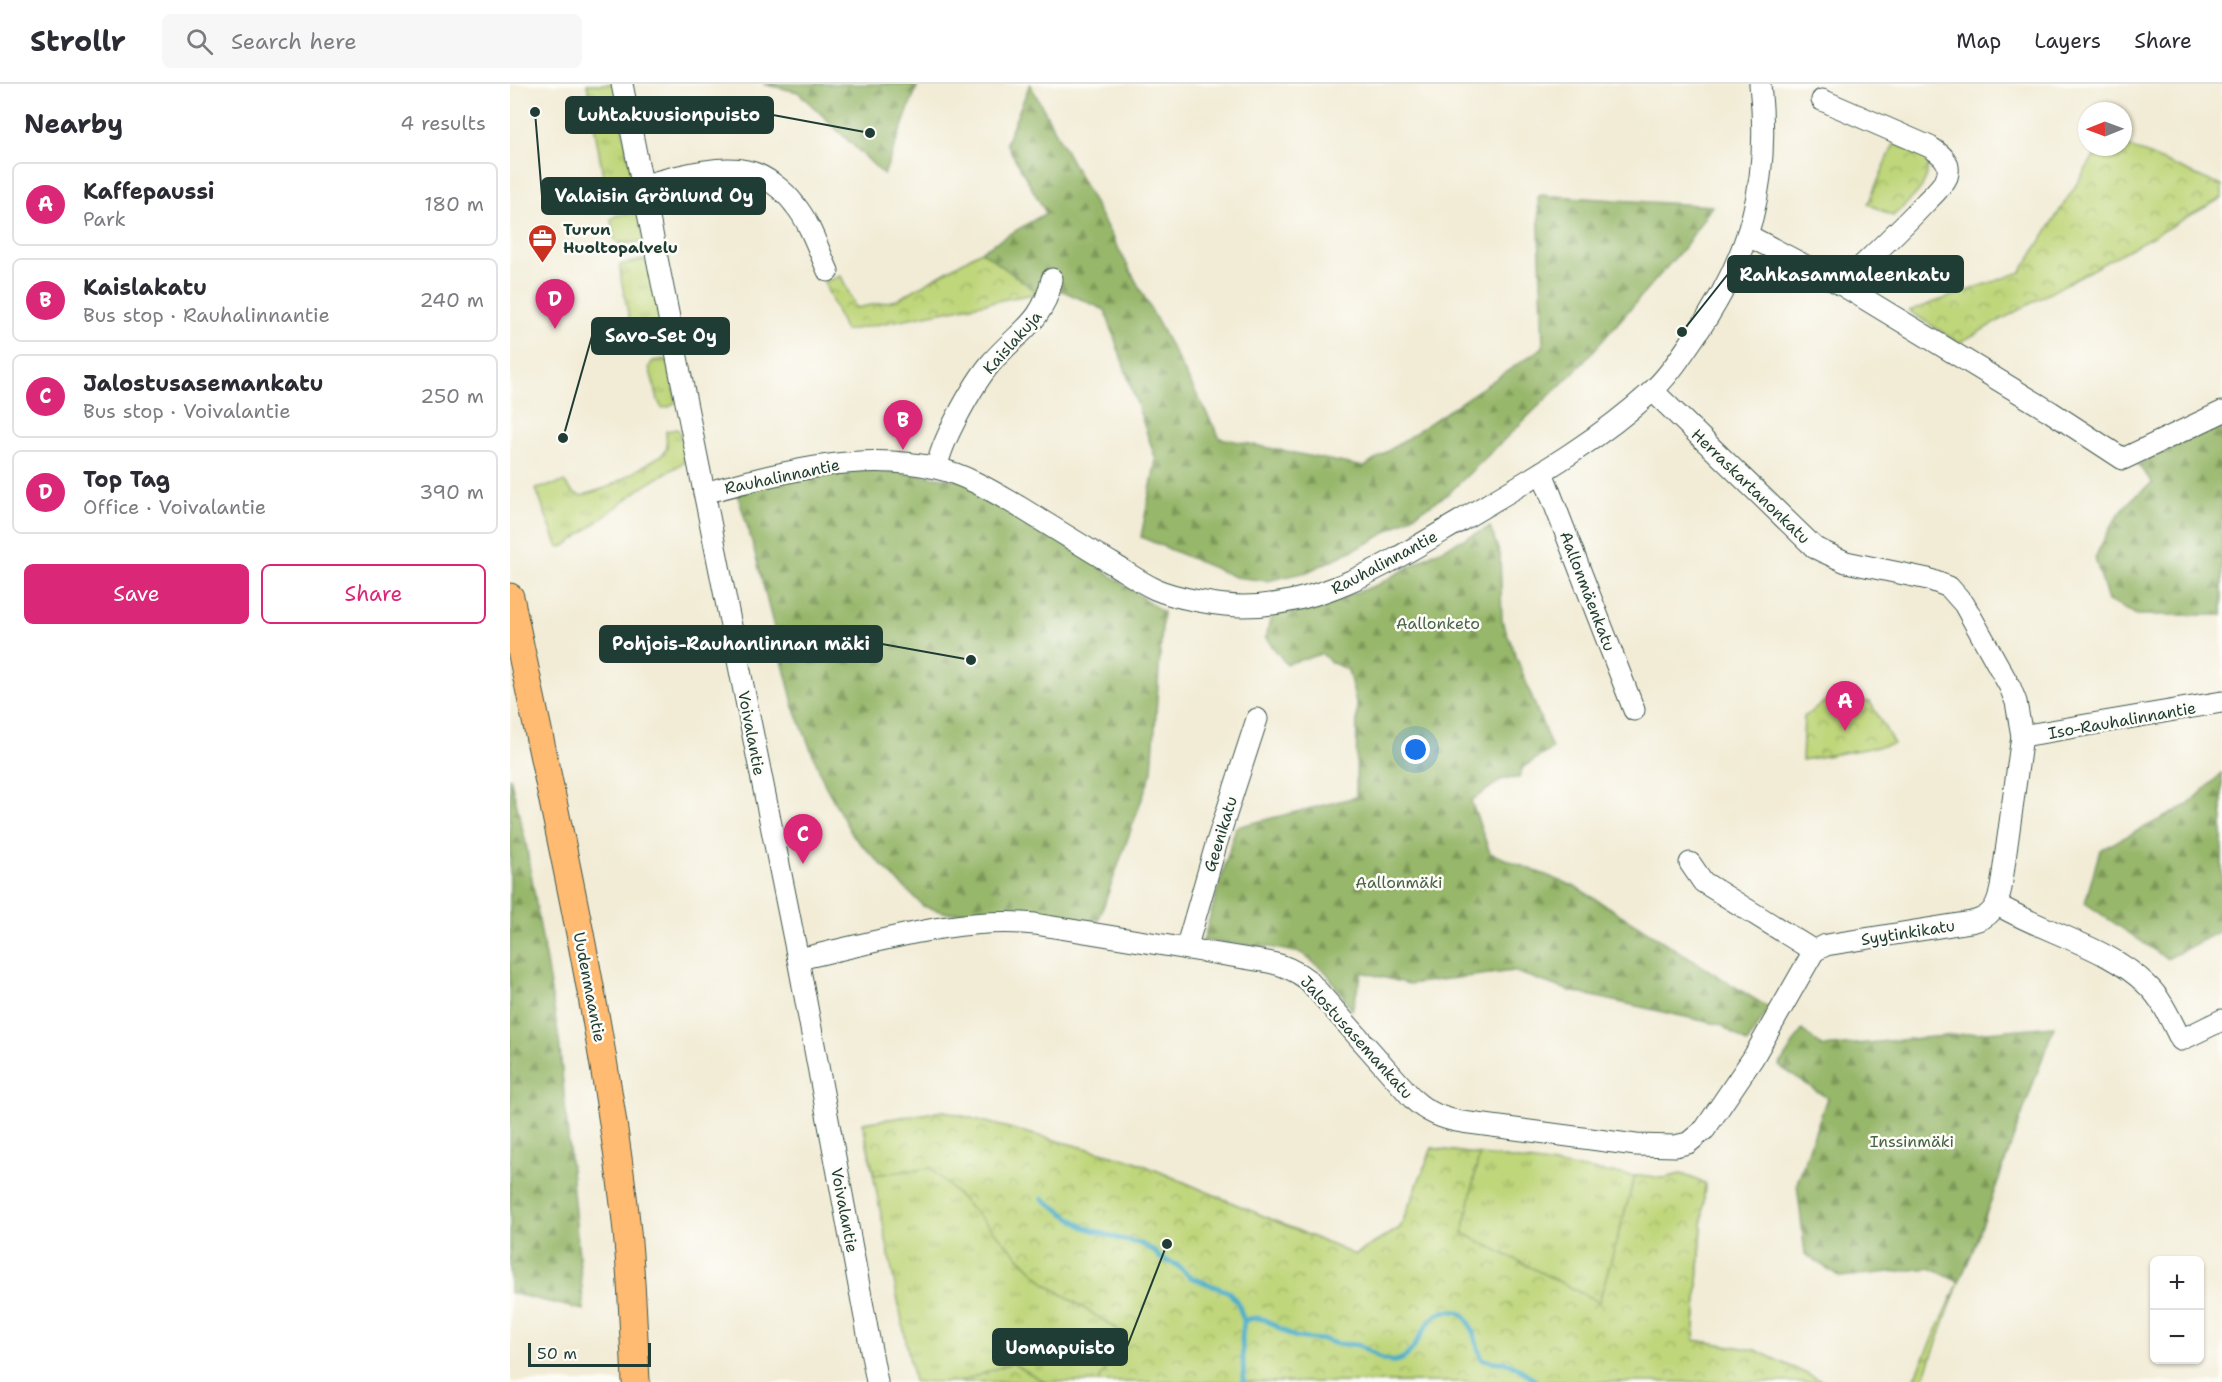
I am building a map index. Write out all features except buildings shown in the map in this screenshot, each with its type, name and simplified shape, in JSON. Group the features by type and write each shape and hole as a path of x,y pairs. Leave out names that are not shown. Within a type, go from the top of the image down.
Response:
{"main road":[{"name":"Uudenmaantie","path":"510,597 576,912 603,1056 623,1198 636,1382"}],"street":[{"name":"Voivalantie","path":"622,84 798,959 877,1382"},
{"name":"Rauhalinnantie","path":"704,493 829,464 882,460 937,468 977,482 1156,590 1200,601 1241,606 1286,603 1325,593 1392,562 1542,472 1595,437 1653,391 1668,374 1709,316 1732,275 1748,236 1761,182 1764,150 1760,84"},
{"path":"1822,100 1930,147 1942,155 1948,165 1947,177 1938,189 1911,219 1842,285"},
{"path":"643,185 710,171 736,170 757,174 795,204 828,271"},
{"path":"1748,236 1842,285 2051,412 2123,459 2222,412"},
{"name":"Kaislakuja","path":"937,468 939,455 974,386 998,356 1036,320 1048,295 1052,279"},
{"name":"Herraskartanonkatu","path":"1653,391 1815,548 1846,562 1939,582 1958,595 2010,687 2016,702 2022,736 1998,905"},
{"name":"Aallonmäenkatu","path":"1542,472 1634,710"},
{"name":"Iso-Rauhalinnantie","path":"2022,736 2222,702"},
{"name":"Geenikatu","path":"1186,949 1216,844 1257,719"},
{"path":"1690,863 1703,882 1814,951"},
{"path":"1998,905 2018,917 2114,959 2133,972 2149,986 2162,1003 2181,1040 2222,1020"},
{"name":"Syytinkikatu","path":"1814,951 1826,945 1982,920 1998,905"},
{"name":"Jalostusasemankatu","path":"798,959 981,922 1035,924 1284,965 1297,971 1318,991 1425,1110 1449,1120 1474,1124 1663,1147 1688,1143 1705,1129 1753,1058 1814,951"}],"green space":[{"path":"587,84 615,84 634,189 627,196 611,197 606,193"},
{"path":"763,84 918,84 884,175 798,92"},
{"path":"1030,84 1220,438 1364,467 1543,347 1538,195 1712,206 1686,245 1582,364 1448,494 1372,541 1307,572 1267,581 1235,577 1141,537 1156,460 1105,310 1063,291 1038,293 981,251 1046,213 1006,143"},
{"path":"1894,144 1916,152 1927,159 1928,169 1919,191 1893,216 1868,204"},
{"path":"2132,148 2222,186 2222,198 1959,343 1909,311 2021,272 2094,156 2132,156"},
{"path":"638,213 644,239 641,242 619,244 614,238 611,220 615,216"},
{"path":"981,251 1038,293 845,331 824,282 841,276 856,308 897,300"},
{"path":"642,260 649,262 664,335 636,342 633,337 620,265"},
{"path":"665,359 669,362 676,402 669,407 662,408 649,367 653,361"},
{"path":"2222,422 2222,615 2137,615 2108,601 2095,558 2118,516 2133,498 2153,483 2138,465"},
{"path":"677,429 684,445 683,463 641,488 567,545 561,547 557,545 536,489 564,482 574,493 581,496 611,486 662,455 667,448 666,431"},
{"path":"829,464 977,482 1163,612 1152,771 1097,924 1012,910 947,913 923,906 853,836 825,785 794,707 753,545 736,489"},
{"name":"Aallonmäki","path":"1490,527 1500,555 1502,620 1552,749 1523,767 1519,778 1503,779 1471,801 1490,853 1576,887 1769,1008 1747,1043 1721,1025 1570,991 1513,971 1409,984 1362,972 1352,1010 1327,973 1301,953 1269,947 1203,941 1236,827 1356,797 1357,706 1348,670 1331,662 1322,654 1286,664 1266,638 1271,615 1329,603 1379,584 1434,553"},
{"path":"1831,697 1870,702 1894,744 1802,760 1804,717"},
{"path":"2222,773 2222,930 2167,959 2085,903 2100,850 2188,805"},
{"path":"510,777 526,844 559,1039 584,1310 510,1293"},
{"name":"Inssinmäki","path":"2054,1026 1971,1256 1959,1282 1930,1268 1840,1277 1805,1254 1797,1183 1827,1098 1779,1066 1802,1030 1823,1047"},
{"path":"944,1111 1134,1161 1355,1255 1400,1228 1432,1148 1635,1176 1664,1178 1681,1174 1705,1183 1694,1340 1755,1350 1824,1382 914,1382 863,1123"},
{"path":"944,1111 1134,1161 1355,1255 1400,1228 1432,1148 1479,1155 1463,1233 1599,1302 1635,1176 1664,1178 1681,1174 1705,1183 1694,1340 1755,1350 1824,1382 1098,1382 1126,1335 1046,1284 931,1168 874,1175 863,1123"},
{"path":"1959,1282 1925,1375 1921,1382 1913,1382"},
{"path":"1012,1363 1045,1382 959,1382"}],"waterway":[{"path":"1043,1199 1084,1227 1139,1243 1153,1250 1160,1258 1177,1265 1190,1277 1229,1292 1238,1303 1244,1321"},
{"path":"1244,1382 1242,1337 1244,1321 1251,1318 1263,1319 1293,1336 1325,1340 1336,1344 1357,1345 1389,1361 1400,1360 1408,1354 1428,1324 1435,1316 1445,1311 1458,1312 1467,1319 1482,1359 1511,1364 1537,1382"}],"place":[{"name":"Valaisin Grönlund Oy","path":"535,112"},
{"name":"Luhtakuusionpuisto","path":"870,133"},
{"name":"Turun Huoltopalvelu","path":"542,264"},
{"name":"Top Tag","path":"555,329"},
{"name":"Rahkasammaleenkatu","path":"1682,332"},
{"name":"Savo-Set Oy","path":"563,438"},
{"name":"Kaislakatu","path":"903,450"},
{"name":"Pohjois-Rauhanlinnan mäki","path":"971,660"},
{"name":"Kaffepaussi","path":"1845,731"},
{"name":"Jalostusasemankatu","path":"803,864"},
{"name":"Uomapuisto","path":"1167,1244"}],"park label":[{"name":"Aallonketo","path":"1438,623"}]}
